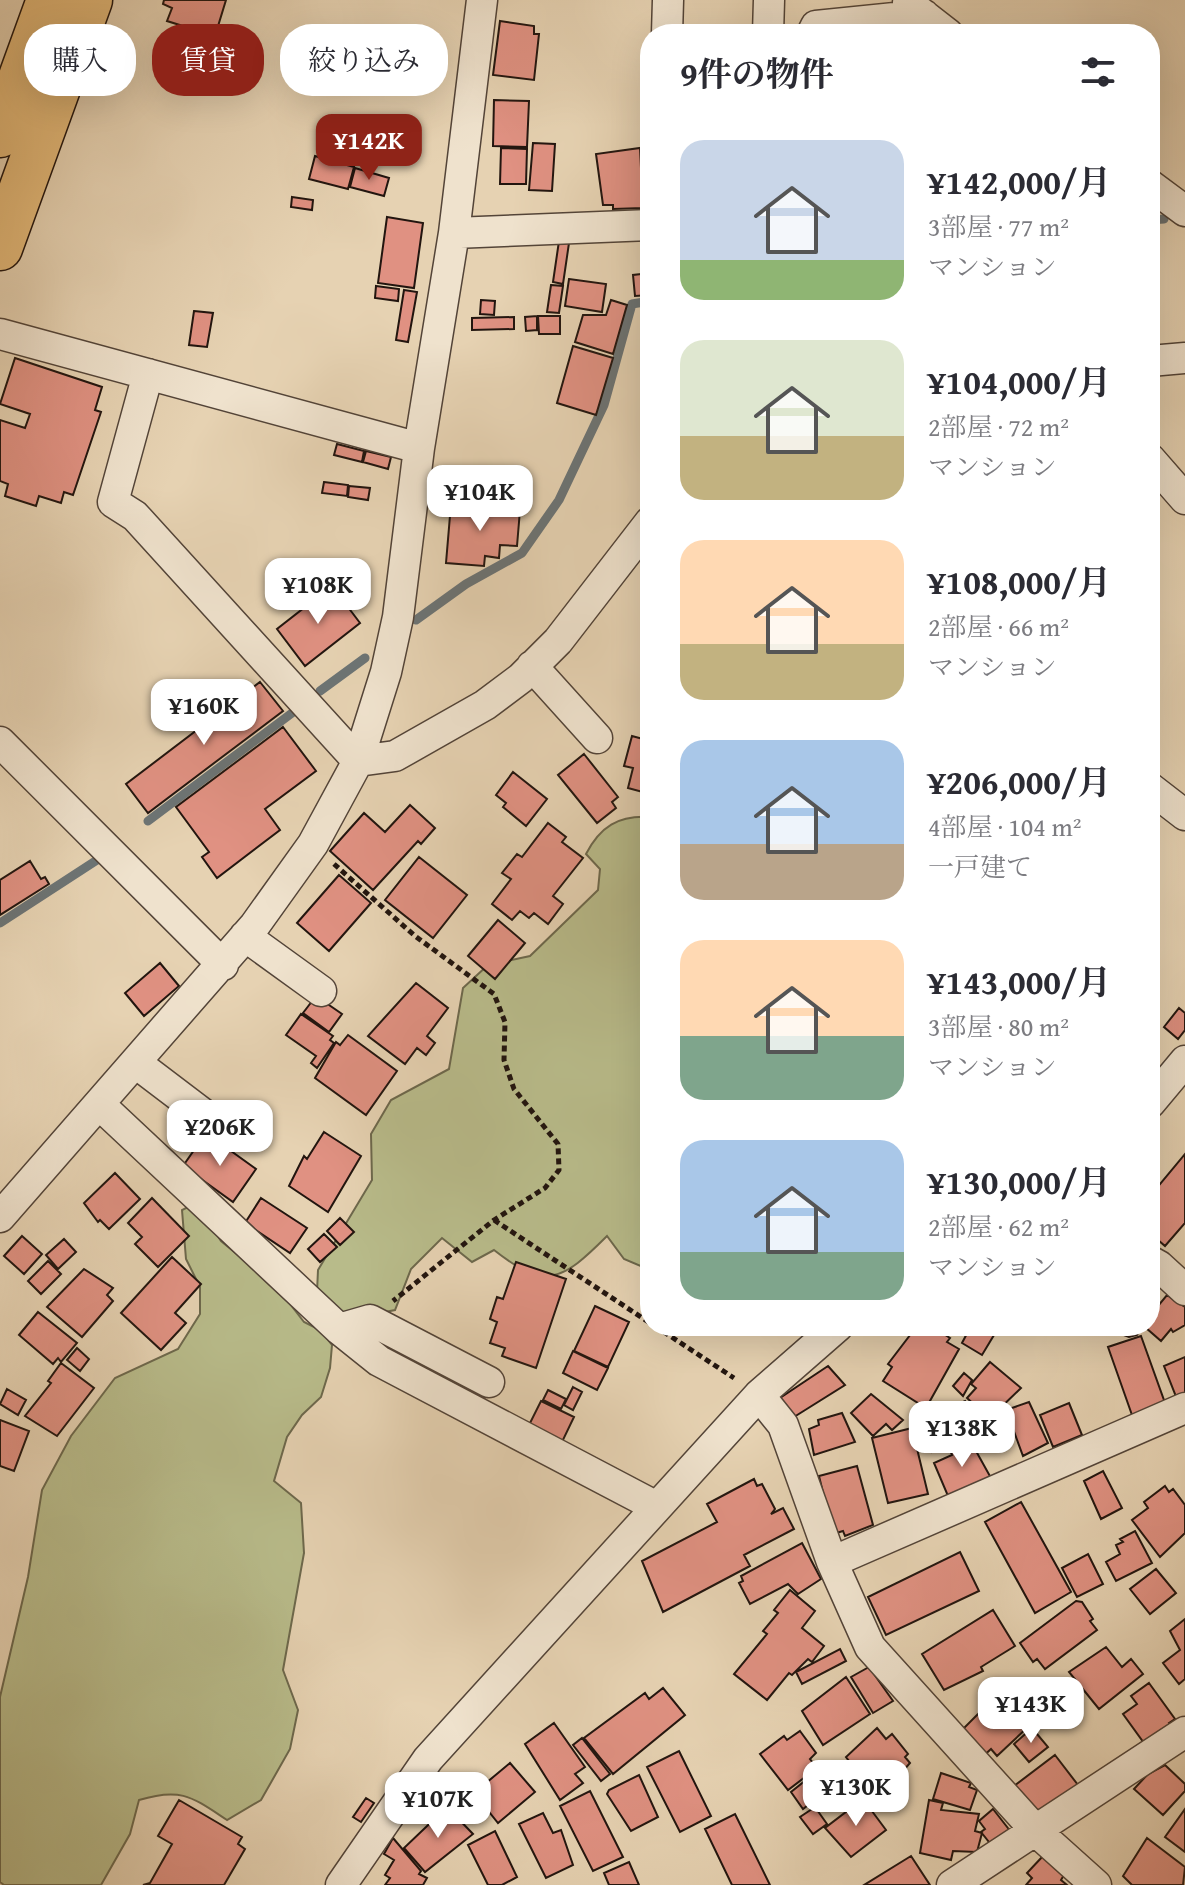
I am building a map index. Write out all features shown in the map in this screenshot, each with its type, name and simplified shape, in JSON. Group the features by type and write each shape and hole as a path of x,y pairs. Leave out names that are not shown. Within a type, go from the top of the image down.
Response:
{"highway":[{"path":"0,135 49,0"},
{"path":"0,248 90,0"}],"street":[{"path":"0,1217 223,965 313,844 358,761 386,672 398,617 419,448 454,233 482,0"},
{"path":"667,24 668,0"},
{"path":"768,24 769,0"},
{"path":"823,24 913,8 935,24"},
{"path":"454,233 640,225"},
{"path":"0,334 419,448"},
{"path":"1160,360 1185,358"},
{"path":"148,374 113,502 135,516 358,761"},
{"path":"1160,470 1185,499"},
{"path":"358,761 395,756 485,705 558,641 640,535"},
{"path":"532,666 597,738"},
{"path":"0,742 223,965"},
{"path":"1160,796 1185,815"},
{"path":"245,936 321,991"},
{"path":"1160,1091 1185,1061"},
{"path":"136,1063 215,1123"},
{"path":"100,1105 339,1329 379,1361 655,1506"},
{"path":"1160,1269 1185,1290"},
{"path":"339,1329 370,1320 489,1382"},
{"path":"341,1885 428,1759 759,1395 827,1336"},
{"path":"759,1395 783,1425 832,1562 870,1647 1037,1832 1096,1885"},
{"path":"832,1562 1185,1408"},
{"path":"952,1885 1185,1732"}],"path":[{"path":"313,844 415,936 494,994 505,1022 504,1060 514,1089 558,1144 559,1170 545,1188 494,1220 370,1320"},
{"path":"494,1220 640,1316"},
{"path":"670,1336 759,1395"}],"green space":[{"path":"639,817 640,1266 624,1259 607,1236 578,1263 553,1275 527,1271 494,1250 472,1262 442,1238 411,1269 395,1310 344,1320 317,1292 318,1270 372,1180 371,1134 391,1100 449,1069 463,988 488,965 530,956 598,890 600,869 586,854 597,837 611,825"},
{"path":"190,1206 209,1222 221,1241 277,1287 304,1322 320,1330 332,1345 330,1368 321,1397 302,1415 287,1437 274,1481 301,1503 304,1553 283,1670 298,1710 290,1749 261,1800 227,1820 186,1796 166,1794 139,1800 130,1834 101,1885 4,1885 0,1882 0,1697 28,1577 42,1490 71,1436 115,1378 178,1349 200,1314 200,1287 186,1259 182,1210"}],"building":[{"path":"164,0 226,0 219,24 177,24 167,21 172,8 163,4"},
{"path":"500,21 534,26 534,34 539,34 534,80 493,75"},
{"path":"494,100 529,101 527,147 493,146"},
{"path":"533,143 555,144 552,191 529,190"},
{"path":"501,148 527,149 526,184 500,184"},
{"path":"640,148 640,208 613,209 613,205 603,205 596,154"},
{"path":"315,156 354,167 348,189 309,179"},
{"path":"355,168 389,178 384,196 350,187"},
{"path":"292,197 313,200 312,210 291,207"},
{"path":"387,217 423,223 414,288 378,283"},
{"path":"559,241 569,243 563,284 553,282"},
{"path":"640,274 640,296 635,296 633,275"},
{"path":"569,279 606,284 602,312 565,306"},
{"path":"551,285 563,286 559,313 547,312"},
{"path":"376,286 399,289 398,301 375,298"},
{"path":"404,290 417,292 408,342 396,340"},
{"path":"481,300 495,301 494,315 480,314"},
{"path":"611,300 627,305 613,354 575,342 583,315 606,315"},
{"path":"194,311 213,313 207,347 189,345"},
{"path":"537,316 537,330 526,331 525,317"},
{"path":"538,316 560,316 560,334 539,334"},
{"path":"514,317 514,329 472,330 472,318"},
{"path":"573,346 613,358 596,415 557,403"},
{"path":"15,358 102,387 95,410 101,412 73,495 64,492 61,503 39,496 36,506 5,496 8,484 0,481 0,420 25,428 30,414 0,404"},
{"path":"337,444 364,451 362,462 334,455"},
{"path":"366,451 391,457 388,469 363,462"},
{"path":"324,482 348,485 347,496 322,493"},
{"path":"349,486 370,488 368,500 348,497"},
{"path":"467,486 492,488 490,506 458,504 459,494 467,495"},
{"path":"451,504 520,510 517,546 500,545 499,558 485,556 484,566 446,563"},
{"path":"332,586 360,623 305,666 277,629"},
{"path":"260,682 283,711 148,813 126,784"},
{"path":"283,727 316,771 265,809 280,830 217,878 202,857 209,852 176,807"},
{"path":"632,736 640,738 640,791 628,788 633,768 624,766"},
{"path":"584,754 618,797 612,802 616,808 597,823 558,775"},
{"path":"513,772 547,799 526,826 503,807 506,803 496,795"},
{"path":"410,805 435,828 421,844 418,841 373,890 330,851 364,813 385,832"},
{"path":"548,823 566,837 562,842 583,858 553,896 563,904 548,924 534,913 529,918 520,911 512,920 492,904 511,879 502,873 517,854 522,857"},
{"path":"419,857 467,895 433,938 385,900"},
{"path":"30,861 41,879 45,877 49,884 0,915 0,880"},
{"path":"339,875 371,903 329,951 297,923"},
{"path":"498,920 525,943 495,979 468,956"},
{"path":"160,963 179,986 144,1016 125,993"},
{"path":"416,983 448,1008 427,1036 435,1043 426,1055 417,1048 405,1064 368,1036"},
{"path":"316,996 342,1014 329,1032 303,1013"},
{"path":"1179,1008 1185,1013 1185,1030 1178,1039 1164,1027"},
{"path":"301,1014 333,1036 330,1040 334,1043 317,1068 311,1063 316,1056 286,1035"},
{"path":"348,1035 397,1071 366,1115 315,1078 336,1042 340,1045"},
{"path":"324,1132 361,1156 328,1212 289,1186 304,1156 307,1159"},
{"path":"206,1133 256,1169 233,1202 183,1166"},
{"path":"1185,1154 1185,1223 1165,1246 1160,1242 1160,1184"},
{"path":"115,1173 140,1199 109,1229 100,1220 98,1222 84,1203"},
{"path":"152,1198 189,1236 158,1267 135,1244 142,1237 128,1223"},
{"path":"261,1198 307,1228 290,1253 245,1223"},
{"path":"340,1218 354,1232 340,1245 327,1231"},
{"path":"324,1234 337,1247 320,1262 308,1249"},
{"path":"22,1236 42,1254 24,1274 4,1256"},
{"path":"64,1239 76,1252 58,1269 46,1255"},
{"path":"172,1257 201,1284 175,1313 186,1323 161,1350 121,1313"},
{"path":"48,1261 61,1274 41,1294 28,1281"},
{"path":"516,1262 566,1279 536,1368 502,1356 505,1348 490,1343 497,1322 490,1319 497,1297 503,1299"},
{"path":"84,1269 113,1288 107,1295 113,1301 82,1337 47,1307"},
{"path":"1167,1295 1185,1307 1185,1325 1173,1332 1171,1329 1161,1341 1155,1336 1160,1336 1160,1304"},
{"path":"595,1306 629,1322 608,1367 574,1351"},
{"path":"38,1312 77,1343 61,1362 58,1358 53,1364 19,1335"},
{"path":"909,1336 947,1336 950,1338 947,1342 959,1349 926,1408 883,1381 892,1367 888,1364"},
{"path":"966,1336 993,1336 982,1355 962,1343"},
{"path":"1141,1336 1165,1403 1132,1415 1108,1347"},
{"path":"77,1348 89,1359 80,1371 67,1360"},
{"path":"573,1351 608,1368 597,1390 563,1373"},
{"path":"1185,1357 1185,1395 1177,1399 1164,1366"},
{"path":"990,1362 1021,1388 994,1414 985,1405 980,1410 967,1398 976,1388 971,1384"},
{"path":"61,1363 94,1388 57,1436 25,1416 51,1383 48,1381"},
{"path":"828,1366 845,1385 794,1417 780,1398"},
{"path":"964,1373 972,1380 963,1396 953,1386"},
{"path":"573,1387 582,1392 573,1410 564,1405"},
{"path":"7,1389 26,1400 18,1415 0,1404"},
{"path":"548,1390 566,1399 561,1409 543,1400"},
{"path":"871,1394 903,1420 892,1430 886,1424 873,1436 851,1413"},
{"path":"541,1401 574,1417 562,1442 529,1425"},
{"path":"965,1401 975,1425 971,1427 973,1437 932,1452 919,1421"},
{"path":"1029,1402 1048,1443 1023,1456 1006,1410"},
{"path":"1069,1403 1082,1435 1053,1447 1040,1415"},
{"path":"842,1413 855,1442 814,1455 809,1429 819,1425 818,1420"},
{"path":"0,1420 29,1431 14,1471 0,1466"},
{"path":"912,1428 928,1494 888,1503 872,1438"},
{"path":"971,1442 991,1478 948,1496 934,1463 952,1455 950,1450"},
{"path":"857,1466 873,1525 845,1536 843,1531 833,1534 819,1476"},
{"path":"1103,1471 1122,1508 1101,1519 1084,1481"},
{"path":"754,1479 757,1486 762,1484 775,1509 771,1514 783,1508 794,1529 744,1555 750,1566 663,1612 642,1561 717,1522 707,1504"},
{"path":"1165,1486 1169,1492 1173,1489 1185,1505 1185,1533 1160,1557 1132,1520 1148,1508 1144,1502"},
{"path":"1021,1502 1071,1592 1035,1613 985,1522"},
{"path":"1135,1531 1152,1563 1116,1581 1106,1562 1120,1554 1116,1545 1123,1542 1120,1539"},
{"path":"802,1543 821,1579 798,1594 788,1584 750,1604 739,1583 743,1581 741,1576"},
{"path":"960,1552 979,1591 886,1635 868,1597"},
{"path":"1088,1554 1103,1584 1077,1597 1062,1568"},
{"path":"1156,1569 1176,1593 1150,1614 1130,1589"},
{"path":"790,1590 815,1611 802,1628 824,1646 812,1662 808,1659 792,1675 789,1673 767,1700 734,1674 767,1634 763,1631 778,1613 774,1610"},
{"path":"1076,1601 1082,1602 1097,1630 1045,1669 1037,1659 1033,1662 1020,1643"},
{"path":"993,1610 1015,1646 981,1667 983,1671 944,1690 922,1654"},
{"path":"1185,1619 1185,1679 1179,1684 1163,1663 1180,1650 1170,1631"},
{"path":"1106,1647 1122,1667 1131,1659 1143,1674 1099,1709 1069,1672"},
{"path":"840,1649 846,1661 802,1684 796,1672"},
{"path":"869,1667 893,1701 873,1713 851,1677"},
{"path":"846,1677 870,1714 823,1745 802,1711"},
{"path":"1149,1683 1175,1719 1169,1723 1172,1728 1164,1734 1161,1730 1144,1743 1123,1714 1137,1704 1131,1696"},
{"path":"663,1688 685,1715 613,1774 584,1738 645,1693 649,1699"},
{"path":"1000,1692 1030,1725 997,1756 991,1749 979,1760 957,1735"},
{"path":"554,1723 585,1767 575,1774 583,1783 560,1800 525,1744"},
{"path":"877,1728 886,1739 892,1734 908,1754 905,1757 910,1763 897,1778 894,1775 873,1792 846,1757"},
{"path":"1032,1728 1048,1747 1029,1762 1014,1744"},
{"path":"800,1731 816,1753 810,1759 817,1768 788,1790 760,1754 784,1736 787,1740"},
{"path":"582,1738 610,1774 601,1781 573,1745"},
{"path":"679,1751 711,1816 680,1832 647,1767"},
{"path":"1055,1755 1078,1785 1036,1813 1014,1786"},
{"path":"510,1763 535,1792 498,1823 474,1793"},
{"path":"826,1764 839,1781 803,1809 791,1792"},
{"path":"1165,1765 1185,1784 1185,1791 1163,1815 1134,1789 1148,1774"},
{"path":"941,1773 971,1783 969,1787 977,1790 970,1810 933,1799"},
{"path":"639,1775 658,1817 631,1831 607,1794 609,1790"},
{"path":"590,1791 623,1857 593,1871 560,1806"},
{"path":"366,1798 374,1803 361,1822 353,1817"},
{"path":"863,1799 886,1830 851,1857 825,1828"},
{"path":"179,1800 242,1837 238,1844 245,1849 224,1885 143,1885 150,1883 172,1844 158,1836"},
{"path":"929,1800 943,1803 941,1810 979,1814 975,1831 982,1833 977,1852 953,1851 951,1860 920,1853"},
{"path":"447,1807 473,1834 425,1872 404,1848"},
{"path":"815,1807 827,1824 813,1834 800,1817"},
{"path":"993,1809 1011,1832 993,1847 981,1832 985,1829 979,1821"},
{"path":"1185,1809 1185,1852 1165,1837"},
{"path":"543,1813 553,1833 561,1830 573,1865 546,1878 519,1824"},
{"path":"735,1814 770,1885 732,1885 705,1829"},
{"path":"495,1831 517,1877 502,1885 488,1885 468,1845"},
{"path":"393,1838 421,1871 419,1874 427,1878 423,1885 385,1885 390,1878 385,1875 394,1860 384,1854"},
{"path":"1147,1838 1185,1867 1183,1885 1132,1885 1123,1876"},
{"path":"911,1856 930,1885 864,1885"},
{"path":"1043,1856 1064,1875 1061,1880 1067,1885 1026,1885 1032,1878 1027,1873"},
{"path":"629,1862 639,1885 609,1885 604,1873"}],"waterway":[{"path":"1160,219 1164,219"},
{"path":"416,620 466,584 522,553 559,500 604,405 632,304 640,303"},
{"path":"320,691 365,658"},
{"path":"148,821 292,713"},
{"path":"0,923 97,860"}]}
